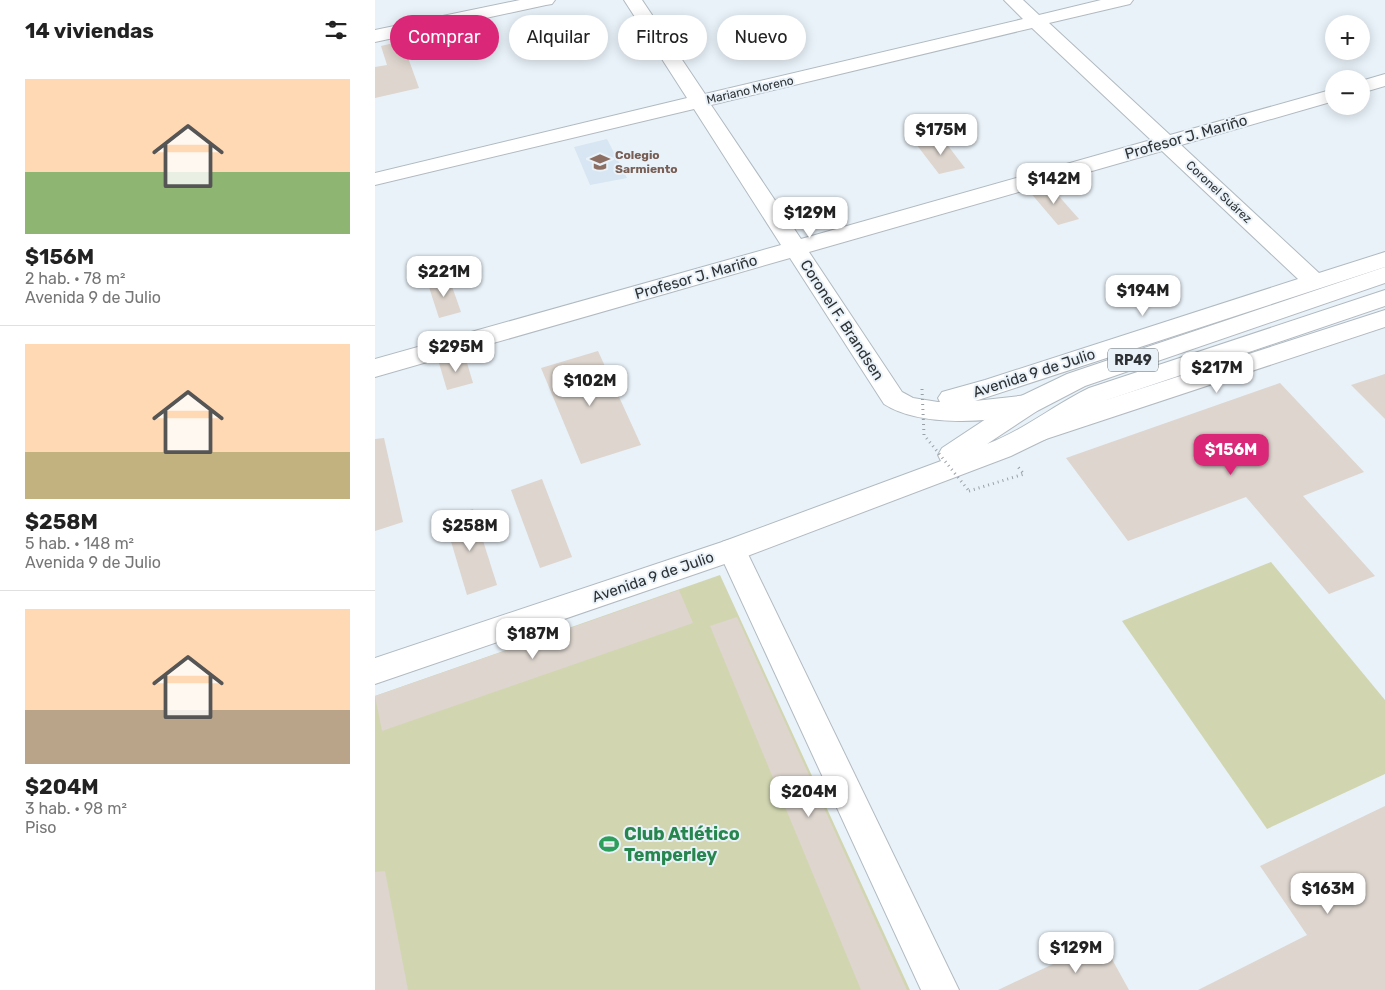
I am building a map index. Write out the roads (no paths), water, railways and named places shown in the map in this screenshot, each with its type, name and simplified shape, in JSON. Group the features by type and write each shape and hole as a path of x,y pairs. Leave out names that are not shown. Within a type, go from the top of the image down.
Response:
{"street":[{"path":"375,36 546,0"},
{"name":"Coronel F. Brandsen","path":"633,0 893,398 897,402 916,398 952,412 1028,404"},
{"name":"Coronel Suárez","path":"1013,0 1315,282"},
{"name":"Mariano Moreno","path":"375,179 1124,0"},
{"path":"1370,84 1385,80"},
{"name":"Profesor J. Mariño","path":"375,368 1325,97"},
{"name":"Avenida 9 de Julio","path":"916,398 989,388 1385,258"},
{"name":"RP49","path":"901,486 1028,404 1090,375 1385,275"},
{"name":"RP49","path":"901,486 1002,449 1037,432 1070,408 1097,394 1385,298"},
{"path":"1037,432 1385,318"},
{"name":"Avenida 9 de Julio","path":"375,671 732,550 901,486"},
{"path":"732,550 940,990"}],"place":[{"name":"Colegio Sarmiento","path":"600,162"},
{"name":"Club Atlético Temperley","path":"609,844"}]}
